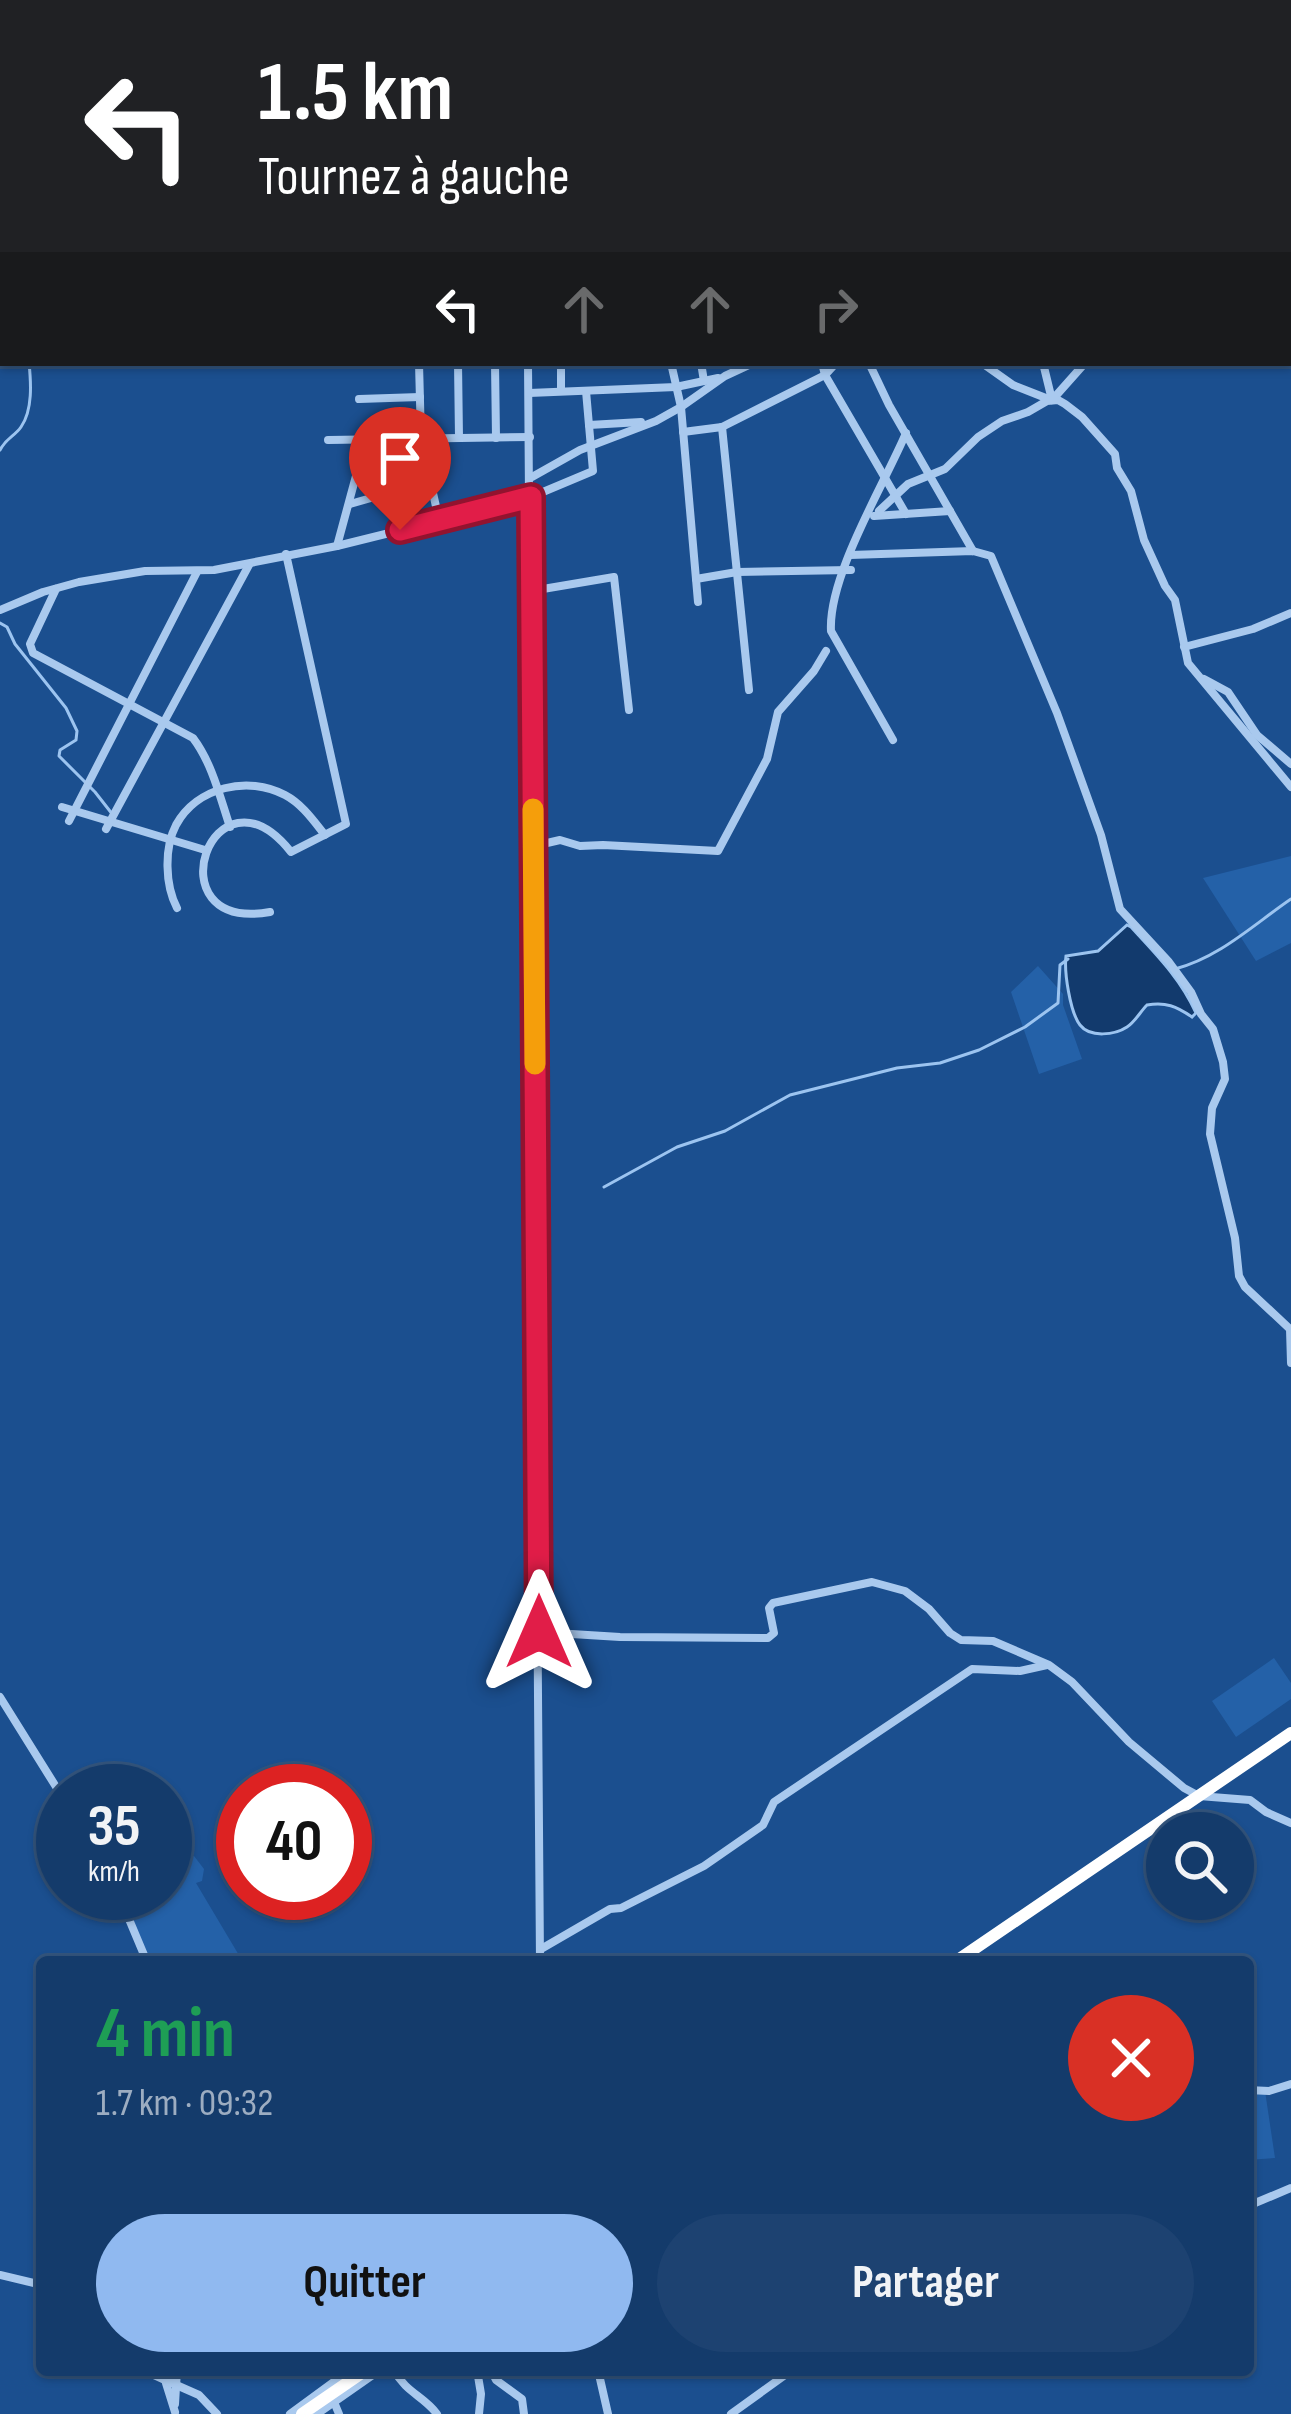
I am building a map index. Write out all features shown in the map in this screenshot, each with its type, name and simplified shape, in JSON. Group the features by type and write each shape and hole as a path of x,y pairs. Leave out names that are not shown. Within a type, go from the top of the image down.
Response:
{"highway":[{"path":"964,1956 1291,1733"},
{"path":"302,2414 357,2376"}],"street":[{"path":"419,366 422,439 439,520"},
{"path":"458,366 460,438"},
{"path":"495,366 496,438"},
{"path":"528,366 540,1956"},
{"path":"561,366 561,392"},
{"path":"672,366 681,407 698,602"},
{"path":"701,366 704,381"},
{"path":"530,478 590,446 654,422 747,366"},
{"path":"823,366 906,514"},
{"path":"683,432 722,427 825,375 833,366"},
{"path":"871,366 973,551"},
{"path":"986,366 1013,386 1058,400 1082,417 1114,454 1144,540 1175,600 1188,663 1291,787"},
{"path":"1044,366 1052,400"},
{"path":"879,511 913,482 957,459 990,428 1052,400 1082,366"},
{"path":"529,393 676,387 725,376"},
{"path":"0,610 79,582 249,564 531,497 592,471 586,391"},
{"path":"359,399 420,398"},
{"path":"589,425 682,420"},
{"path":"722,427 748,690"},
{"path":"893,740 831,631 850,555 907,433"},
{"path":"328,440 530,437"},
{"path":"380,439 400,530"},
{"path":"337,546 366,440"},
{"path":"348,504 392,492"},
{"path":"868,516 950,511"},
{"path":"850,555 973,551 991,556 1052,698 1101,835 1120,909 1169,962 1213,1029 1225,1079 1209,1121 1239,1276 1290,1329 1291,1363"},
{"path":"270,912 239,914 216,901 202,872 205,850 216,836 230,826 250,823 274,833 291,852 346,824 286,554"},
{"path":"108,825 249,564"},
{"path":"696,578 737,572 848,570"},
{"path":"72,816 197,571"},
{"path":"531,591 614,577 629,710"},
{"path":"56,589 30,644 33,653 193,738 230,826"},
{"path":"1184,646 1291,614"},
{"path":"534,846 560,840 580,846 718,850 767,759 778,712 826,651"},
{"path":"1197,675 1228,692 1256,735 1291,764"},
{"path":"177,908 167,884 171,840 177,823 190,809 218,790 250,784 280,792 305,810 325,835"},
{"path":"62,807 72,816 205,850"},
{"path":"539,1632 768,1638 774,1633 770,1605 872,1582 909,1594 961,1640 993,1641 1049,1665 1158,1768 1198,1796 1250,1801 1291,1823"},
{"path":"540,1950 610,1909 621,1908 704,1865 765,1823 774,1802 971,1669 1020,1671 1049,1665"},
{"path":"2,1697 42,1764"},
{"path":"129,1920 144,1956"},
{"path":"1254,2090 1291,2084"},
{"path":"1254,2203 1291,2188"},
{"path":"0,2275 36,2284"},
{"path":"156,2376 199,2395 217,2414"},
{"path":"175,2413 177,2376"},
{"path":"323,2388 330,2376"},
{"path":"290,2414 341,2376"},
{"path":"316,2414 371,2376"},
{"path":"397,2376 437,2414"},
{"path":"478,2376 479,2414"},
{"path":"495,2376 522,2399 524,2414"},
{"path":"599,2376 608,2414"},
{"path":"734,2413 784,2376"},
{"path":"165,2380 175,2413"},
{"path":"334,2402 339,2414"}],"shaded area":[{"path":"1291,856 1291,943 1256,961 1203,878"},
{"path":"1127,925 1167,967 1196,1013 1192,1017 1171,1006 1147,1005 1122,1030 1090,1032 1073,1011 1066,956 1098,951"},
{"path":"1038,966 1063,994 1082,1059 1039,1074 1011,992"},
{"path":"1274,1658 1291,1683 1291,1699 1236,1737 1212,1701"},
{"path":"194,1856 204,1869 202,1881 196,1883 239,1956 144,1956 129,1920 192,1920"},
{"path":"1254,2090 1265,2091 1275,2158 1254,2160"}],"waterway":[{"path":"0,450 28,412 29,366"},
{"path":"0,623 66,708 77,731 76,740 60,750 59,756 113,815"},
{"path":"1175,969 1221,948 1291,899"},
{"path":"604,1187 790,1095 897,1068 940,1063 979,1050 1025,1027 1058,1003 1060,965 1068,959"}],"slow traffic":[{"path":"533,809 535,1064"}],"route":[{"path":"400,530 531,497 539,1632"}]}
